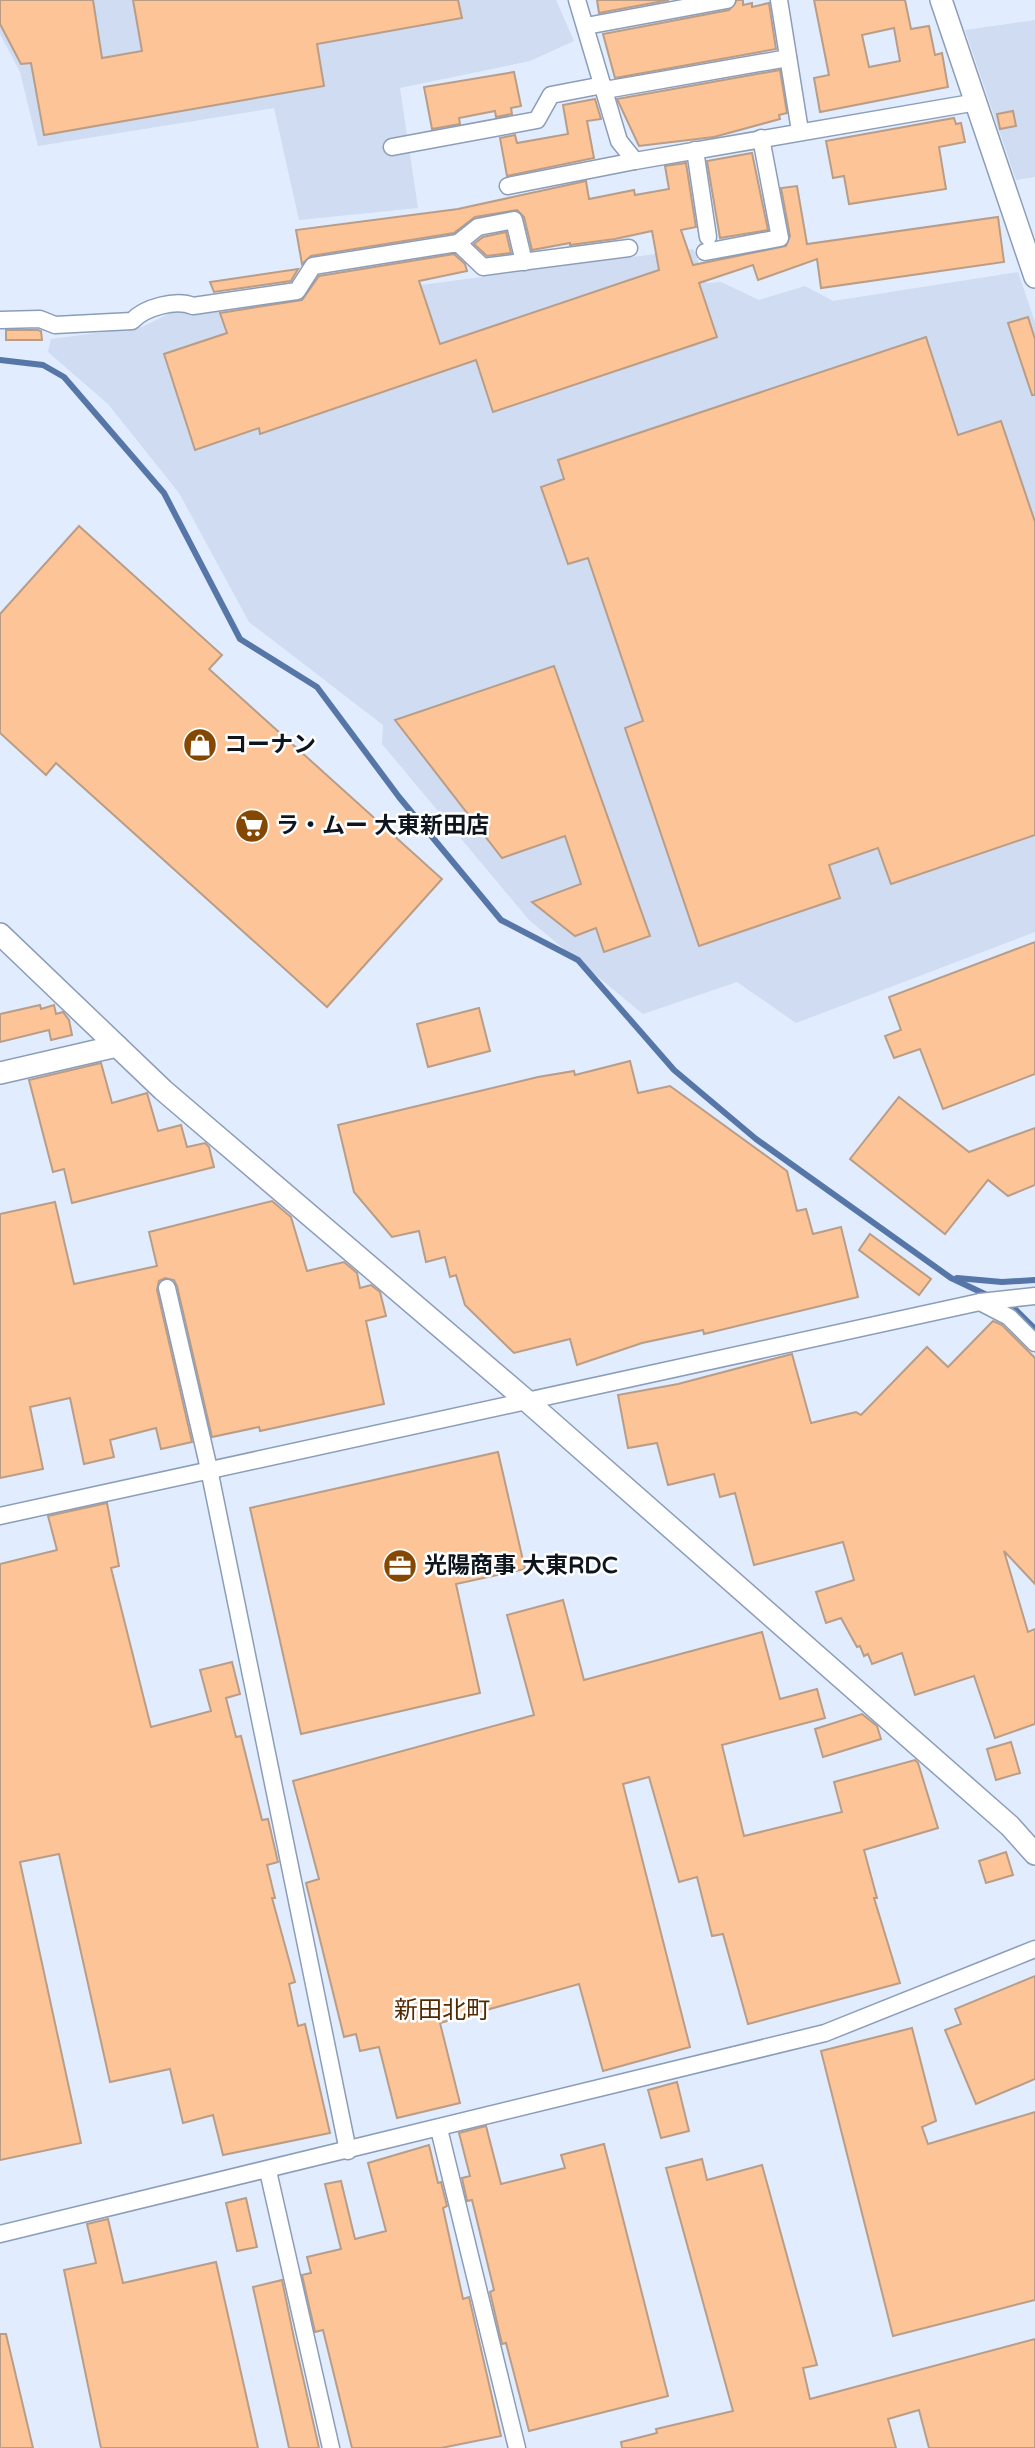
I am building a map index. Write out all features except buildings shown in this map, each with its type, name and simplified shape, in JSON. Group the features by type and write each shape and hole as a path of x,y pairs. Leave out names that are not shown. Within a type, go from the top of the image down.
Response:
{"street":[{"path":"577,0 619,142 635,161"},
{"path":"586,26 727,0"},
{"path":"779,0 800,131"},
{"path":"941,0 1035,277"},
{"path":"392,147 537,120 551,94 788,58"},
{"path":"508,186 800,131 976,102"},
{"path":"695,150 707,244 780,239 761,138"},
{"path":"0,320 40,319 55,325 132,321 139,313 181,301 193,306 297,291 313,266 458,243 478,227 514,220 524,262"},
{"path":"458,243 483,267 629,248"},
{"path":"0,934 117,1046 527,1401 1010,1826 1035,1854"},
{"path":"0,1073 117,1046"},
{"path":"167,1288 209,1469 348,2151"},
{"path":"0,1516 980,1301 1035,1296"},
{"path":"980,1301 1009,1317 1035,1343"},
{"path":"0,2234 268,2171 825,2033 1035,1949"},
{"path":"439,2129 517,2448"},
{"path":"268,2171 331,2448"}],"shaded area":[{"path":"0,0 556,0 574,41 530,61 400,88 418,208 299,220 274,108 38,146 20,72 0,34"},
{"path":"1035,20 1035,177 1016,180 965,30"},
{"path":"693,249 707,283 721,282 759,300 805,286 833,301 1018,272 1035,322 1035,932 796,1023 737,982 643,1014 529,920 382,744 383,725 249,622 179,493 108,404 48,352 51,339 142,327 174,311 194,315"}],"waterway":[{"path":"0,360 43,365 64,377 164,493 240,639 317,687 399,797 501,920 578,960 674,1070 756,1139 951,1278 989,1296"},
{"path":"957,1278 1002,1282 1035,1280"},
{"path":"1005,1304 1015,1309 1035,1329"}],"place":[{"name":"コーナン","path":"200,745"},
{"name":"ラ・ムー 大東新田店","path":"252,826"},
{"name":"光陽商事 大東RDC","path":"400,1566"}],"district":[{"name":"新田北町","path":"442,2010"}]}
